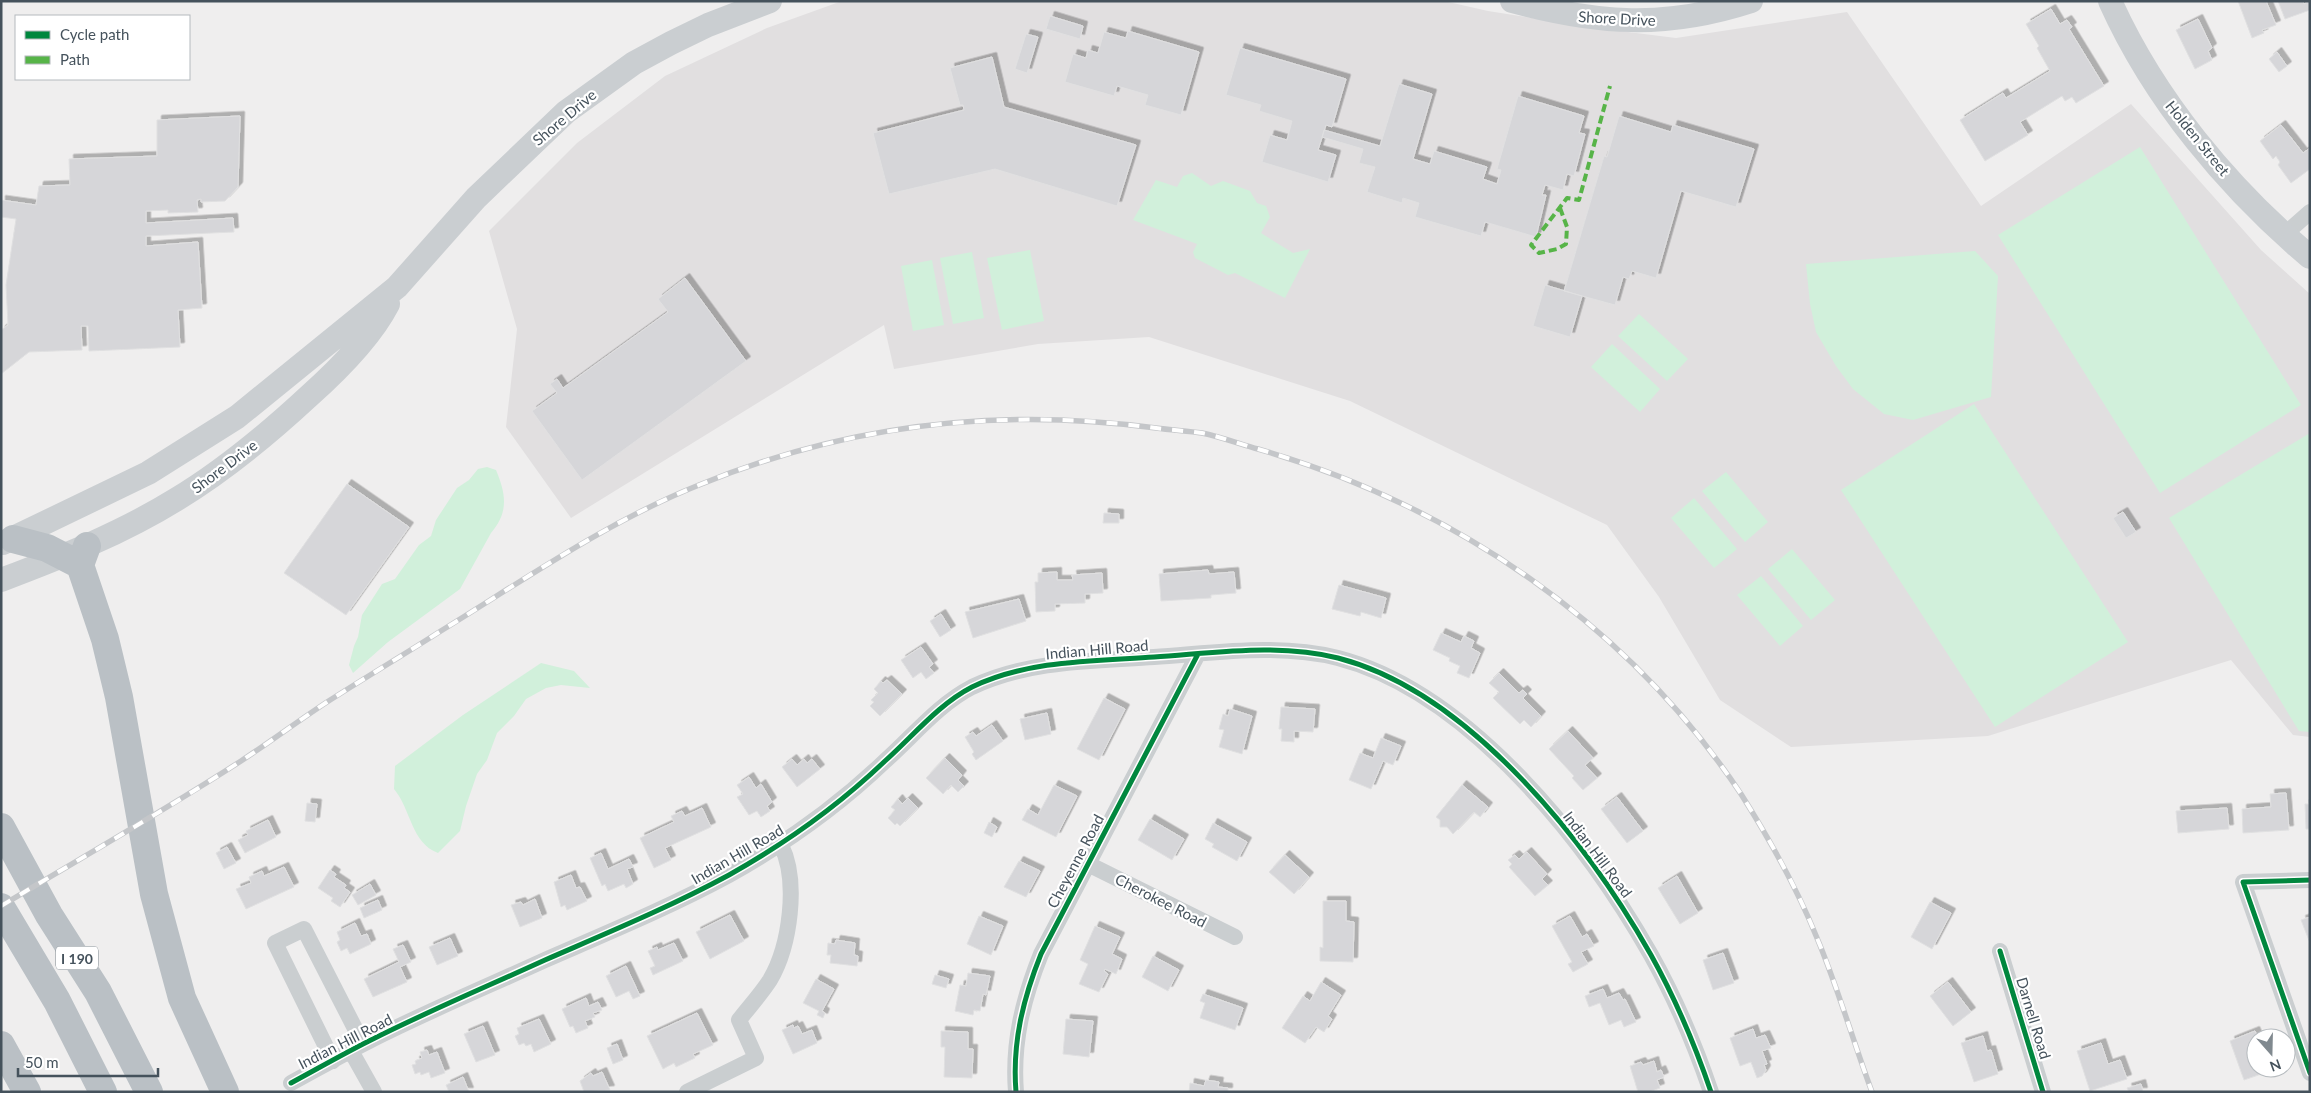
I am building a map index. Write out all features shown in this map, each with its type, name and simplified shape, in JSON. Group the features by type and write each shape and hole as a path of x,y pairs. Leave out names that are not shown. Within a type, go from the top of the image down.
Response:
{"highway":[{"path":"7,541 47,548 77,556 105,639 119,697 144,842 164,935 182,998 225,1092"},
{"name":"I 190","path":"1,827 49,915 98,992 149,1092"},
{"name":"I 190","path":"1,907 57,1001 102,1092"},
{"path":"1,1045 27,1092"}],"main road":[{"name":"Shore Drive","path":"7,541 148,473 208,437 265,396 397,287 476,198 566,112 634,63 708,25 770,1"},
{"name":"Shore Drive","path":"1512,1 1554,12 1596,19 1635,22 1688,17 1751,1"},
{"name":"Holden Street","path":"2116,3 2122,26 2165,98 2189,132 2244,194 2310,256"},
{"name":"Shore Drive","path":"1,580 77,556 178,499 211,477 274,428 327,380 384,312 397,287"}],"street":[{"path":"2285,234 2310,212"},
{"name":"Indian Hill Road","path":"291,1083 357,1048 683,899 781,845 805,829 848,795 949,702 974,686 1008,673 1052,665 1259,650 1297,651 1338,658 1399,682 1470,730 1522,780 1552,813 1620,904 1664,979 1693,1044 1711,1092"},
{"name":"Cheyenne Road","path":"1016,1092 1016,1045 1019,1016 1028,986 1041,954 1198,654"},
{"path":"687,1092 756,1058 738,1020 770,980 784,943 790,893 787,860 781,845"},
{"name":"Cherokee Road","path":"1088,864 1235,937"},
{"path":"2310,880 2243,882 2310,1073"},
{"path":"333,1061 275,943 304,929 357,1048 374,1092"},
{"name":"Darnell Road","path":"2000,951 2043,1092"}],"shaded area":[{"path":"842,1 1444,1 1488,11 1588,27 1676,38 1847,12 1981,206 2131,104 2261,250 2310,294 2310,737 2293,735 2231,660 1988,736 1791,747 1720,700 1659,597 1607,525 1350,401 1149,337 1038,344 894,369 884,325 571,518 506,427 517,329 489,231 577,143 665,76 767,28"}],"green space":[{"path":"2140,147 2301,405 2160,493 1998,235"},
{"path":"1192,173 1211,186 1223,181 1250,191 1257,203 1266,206 1270,217 1261,233 1293,253 1310,249 1285,298 1235,273 1228,275 1195,258 1193,252 1197,244 1133,220 1156,180 1177,187 1183,176"},
{"path":"1030,250 1044,321 1002,330 987,258"},
{"path":"1975,251 1998,276 1991,397 1913,420 1884,414 1853,389 1836,366 1816,332 1810,304 1806,264"},
{"path":"972,252 984,318 953,324 940,258"},
{"path":"932,260 944,325 913,331 901,266"},
{"path":"1639,314 1688,359 1667,381 1618,336"},
{"path":"1612,344 1660,389 1640,412 1591,367"},
{"path":"1974,404 2128,642 1995,727 1841,490"},
{"path":"2310,433 2310,732 2299,731 2169,518"},
{"path":"487,467 496,470 504,495 503,510 501,518 460,589 388,642 353,673 349,665 358,637 362,615 382,584 395,579 419,545 431,536 436,520 457,488 469,480 478,469"},
{"path":"1726,472 1768,522 1745,542 1702,491"},
{"path":"1694,498 1737,549 1714,568 1671,518"},
{"path":"1792,549 1835,600 1811,620 1768,569"},
{"path":"1761,576 1803,626 1780,646 1737,595"},
{"path":"541,663 574,671 590,688 561,685 546,688 526,699 514,716 497,733 487,760 477,774 460,831 438,853 429,848 417,834 400,797 394,789 395,766 463,715"}],"building":[{"path":"2238,1 2266,1 2276,25 2262,30 2264,33 2252,38"},
{"path":"2278,1 2303,1 2304,4 2310,1 2310,10 2285,19"},
{"path":"2051,9 2060,24 2067,20 2072,27 2069,29 2104,86 2076,103 2072,97 2065,101 2062,96 2020,122 2028,135 1985,161 1960,120 2003,93 2006,98 2050,71 2037,48 2039,46 2026,24"},
{"path":"1050,16 1083,26 1080,39 1046,29"},
{"path":"2198,19 2212,48 2208,51 2212,60 2195,69 2176,30"},
{"path":"1128,31 1199,52 1181,115 1145,105 1148,95 1117,86 1114,96 1065,82 1073,54 1086,58 1088,50 1098,53 1104,32 1126,38"},
{"path":"1026,34 1038,37 1027,73 1015,69"},
{"path":"1240,48 1346,79 1332,127 1326,125 1318,150 1336,155 1328,182 1262,162 1270,135 1287,140 1292,121 1259,111 1261,105 1226,95"},
{"path":"2277,52 2287,66 2279,72 2269,59"},
{"path":"992,57 1004,107 1136,145 1117,206 995,169 889,194 873,133 964,110 963,105 960,105 950,68"},
{"path":"1399,84 1432,94 1413,159 1430,164 1434,151 1487,167 1483,179 1497,184 1501,170 1497,169 1518,96 1584,116 1579,133 1585,134 1574,176 1567,174 1563,190 1545,185 1542,195 1546,195 1536,237 1485,222 1481,236 1415,217 1419,203 1403,198 1402,203 1367,192 1375,167 1359,163 1363,149 1322,137 1324,130 1380,146"},
{"path":"240,116 238,187 225,201 201,202 201,199 197,200 198,212 168,213 168,210 146,211 146,223 233,218 234,232 146,236 146,246 198,242 202,308 178,310 180,347 89,351 88,326 81,326 82,350 29,352 1,374 1,330 8,325 6,285 16,219 1,217 1,200 36,205 39,186 70,185 69,159 157,156 157,120"},
{"path":"1619,116 1671,132 1673,125 1754,149 1736,207 1681,191 1656,278 1632,271 1629,279 1623,277 1615,305 1564,291 1604,156 1607,157"},
{"path":"2281,125 2303,153 2310,148 2310,169 2291,183 2278,165 2280,162 2276,156 2273,159 2260,141"},
{"path":"685,278 746,361 582,480 532,411 557,393 550,384 557,379 563,388 668,312 658,299"},
{"path":"1545,285 1582,296 1570,337 1533,326"},
{"path":"347,484 409,527 346,615 284,573"},
{"path":"2123,512 2136,532 2126,538 2113,518"},
{"path":"1104,513 1119,514 1119,523 1103,523"},
{"path":"1208,570 1209,574 1234,572 1236,593 1211,595 1211,598 1161,601 1159,574"},
{"path":"1057,572 1057,580 1073,580 1072,575 1102,573 1103,593 1085,594 1085,603 1055,604 1055,611 1036,612 1035,582 1038,582 1038,573"},
{"path":"1339,585 1386,598 1381,618 1361,612 1360,616 1332,609"},
{"path":"1019,599 1026,621 973,638 965,612"},
{"path":"941,614 951,630 940,637 930,621"},
{"path":"1441,633 1461,642 1464,636 1474,641 1471,648 1480,653 1469,678 1457,673 1460,666 1449,661 1450,658 1433,650"},
{"path":"921,647 933,664 929,667 934,673 926,679 921,672 913,678 901,660"},
{"path":"1499,673 1519,693 1523,690 1527,694 1523,698 1541,716 1531,727 1524,720 1520,724 1493,698 1499,692 1489,683"},
{"path":"887,680 902,694 880,716 870,706 874,702 871,700 878,693 874,689 881,681 883,683"},
{"path":"1104,698 1125,709 1099,760 1077,749"},
{"path":"1281,707 1315,709 1313,732 1294,731 1294,742 1281,741 1282,729 1279,729"},
{"path":"1230,709 1252,716 1242,754 1219,747 1224,730 1219,729 1223,714 1228,716"},
{"path":"1047,713 1051,734 1025,740 1020,719"},
{"path":"992,725 1003,741 976,760 972,754 974,752 965,737 973,732 976,736"},
{"path":"1568,731 1593,758 1585,765 1597,778 1583,790 1572,778 1574,776 1549,749"},
{"path":"1381,738 1401,746 1393,765 1383,761 1371,789 1349,780 1360,753 1373,758"},
{"path":"945,758 962,775 958,780 964,786 958,792 951,785 943,794 926,778"},
{"path":"792,759 797,765 804,759 807,763 812,759 820,769 797,787 782,767"},
{"path":"749,777 756,788 761,784 772,802 767,806 770,811 761,817 757,811 749,815 737,797 743,794 737,785"},
{"path":"1054,785 1077,796 1056,837 1022,820 1028,809 1038,815"},
{"path":"1462,785 1488,807 1480,817 1474,812 1453,834 1447,827 1440,827 1440,820 1436,817"},
{"path":"2286,793 2289,830 2243,833 2242,809 2271,807 2270,794"},
{"path":"1617,797 1643,831 1627,843 1601,809"},
{"path":"908,798 918,808 900,826 897,823 895,825 888,818 895,810 891,807 898,799 902,804"},
{"path":"307,803 317,804 315,822 305,821"},
{"path":"2305,804 2310,804 2310,829 2306,829"},
{"path":"702,808 711,827 665,848 671,860 654,868 640,838 674,822 671,816 682,811 685,816"},
{"path":"2227,808 2229,829 2178,833 2176,811"},
{"path":"1150,819 1184,839 1172,860 1138,840"},
{"path":"268,820 276,837 245,853 238,840 248,835 246,831"},
{"path":"989,822 997,827 992,837 984,833"},
{"path":"1213,823 1247,842 1237,861 1212,847 1214,844 1205,839"},
{"path":"227,847 236,863 224,869 216,853"},
{"path":"1527,852 1547,874 1542,879 1548,885 1535,896 1509,867 1512,864 1508,860 1515,855 1519,859"},
{"path":"601,853 608,869 629,859 633,867 627,869 633,884 626,888 624,884 608,891 605,884 602,886 590,858"},
{"path":"1285,855 1309,877 1294,894 1269,872"},
{"path":"1019,861 1040,871 1026,897 1004,887"},
{"path":"284,867 294,887 246,909 236,889 251,883 249,877 262,871 264,876"},
{"path":"330,870 336,874 334,877 346,885 344,888 350,892 340,907 331,901 333,898 318,888"},
{"path":"571,875 576,888 580,887 587,901 567,910 565,905 561,907 554,882"},
{"path":"1677,876 1698,913 1680,924 1658,888"},
{"path":"370,884 376,895 358,905 352,895"},
{"path":"535,899 542,918 520,927 511,905 521,902 523,905"},
{"path":"378,900 382,910 364,918 360,908"},
{"path":"1323,901 1346,901 1346,921 1354,922 1353,962 1320,961 1320,947 1323,948"},
{"path":"1930,902 1951,913 1932,949 1911,937"},
{"path":"730,915 744,941 710,959 696,932"},
{"path":"979,916 1003,926 991,955 967,944"},
{"path":"1570,916 1582,937 1587,934 1594,946 1581,952 1588,964 1573,972 1568,964 1572,962 1552,926"},
{"path":"2310,917 2310,943 2301,920"},
{"path":"355,923 361,936 367,934 371,944 350,954 347,948 341,951 337,942 340,940 337,932"},
{"path":"1095,926 1120,937 1112,954 1122,959 1116,974 1105,969 1104,971 1108,974 1099,992 1079,984 1088,964 1080,960"},
{"path":"450,938 458,956 437,965 429,947"},
{"path":"836,940 855,943 854,955 858,956 857,966 830,963 831,955 827,955 828,943 835,944"},
{"path":"674,943 683,961 653,975 650,968 655,966 648,951 657,947 658,950"},
{"path":"403,945 411,962 400,967 407,982 373,997 364,979 399,962 393,949"},
{"path":"1723,953 1734,983 1713,990 1703,960"},
{"path":"1153,956 1179,970 1168,991 1142,977"},
{"path":"626,966 640,996 633,999 629,991 616,997 606,976"},
{"path":"968,973 990,976 986,995 983,994 980,1011 974,1010 973,1015 955,1011 960,985 966,986"},
{"path":"935,975 949,979 946,988 932,984"},
{"path":"816,979 834,989 822,1011 825,1013 823,1018 817,1015 819,1011 803,1003"},
{"path":"1321,982 1341,995 1328,1016 1332,1019 1324,1032 1316,1027 1305,1043 1282,1028 1303,996 1310,1001"},
{"path":"1948,982 1971,1012 1953,1026 1930,996"},
{"path":"1603,989 1607,998 1619,993 1623,1000 1625,999 1636,1022 1624,1027 1621,1020 1609,1025 1600,1003 1589,1007 1585,996"},
{"path":"1203,994 1243,1008 1235,1030 1200,1018 1205,1003 1200,1001"},
{"path":"586,998 589,1006 598,1002 602,1010 593,1013 595,1017 585,1021 588,1028 576,1033 573,1026 570,1027 562,1009"},
{"path":"697,1013 713,1045 693,1054 695,1058 676,1067 674,1063 663,1069 647,1036"},
{"path":"539,1019 551,1044 534,1052 531,1044 526,1046 524,1043 519,1045 515,1036 519,1034 517,1028"},
{"path":"1066,1019 1093,1021 1089,1057 1063,1054"},
{"path":"793,1025 794,1028 798,1026 802,1034 812,1030 817,1043 793,1054 782,1030"},
{"path":"483,1026 495,1055 476,1062 464,1034"},
{"path":"1753,1029 1756,1038 1765,1035 1771,1048 1762,1051 1767,1064 1764,1065 1766,1070 1762,1076 1757,1078 1751,1062 1740,1066 1730,1038"},
{"path":"941,1031 968,1032 968,1049 973,1049 972,1078 944,1077 945,1047 941,1047"},
{"path":"2246,1035 2246,1078 2250,1078 2244,1080 2230,1041"},
{"path":"1983,1036 1987,1051 1991,1050 1998,1074 1974,1082 1961,1043"},
{"path":"2101,1043 2108,1064 2120,1060 2127,1079 2090,1091 2077,1051"},
{"path":"617,1044 623,1060 613,1064 607,1048"},
{"path":"427,1050 429,1055 437,1052 445,1073 431,1078 429,1072 421,1075 420,1072 415,1074 412,1065 416,1064 415,1061 422,1058 420,1052"},
{"path":"1654,1061 1657,1072 1661,1070 1664,1077 1657,1080 1660,1088 1649,1092 1638,1092 1630,1066 1641,1062 1643,1065"},
{"path":"602,1072 610,1090 584,1092 580,1081 591,1073 593,1076"},
{"path":"463,1077 469,1092 449,1092 446,1085"},
{"path":"1206,1080 1219,1082 1218,1087 1228,1088 1228,1092 1189,1092 1190,1083 1204,1086"},
{"path":"2141,1084 2143,1092 2129,1092 2127,1088"}],"railway":[{"path":"1,906 211,780 327,702 564,554 664,500 754,464 810,448 867,435 924,426 981,421 1098,422 1202,433 1330,473 1400,503 1467,538 1530,579 1590,625 1645,676 1696,733 1752,811 1782,864 1809,919 1832,976 1872,1092"}],"marked path":[{"path":"1560,208 1567,227 1566,244 1557,249 1539,253 1531,245 1567,198 1579,200 1610,86"}],"cycle path":[{"path":"291,1083 391,1030 661,909 707,887 750,863 811,823 849,793 937,711 972,687 1016,671 1062,663 1269,650 1315,653 1338,658 1386,676 1433,703 1478,737 1520,777 1558,820 1594,866 1625,911 1668,988 1691,1039 1711,1092"},
{"path":"1016,1092 1016,1056 1020,1021 1041,954 1198,654"},
{"path":"2310,880 2243,882 2310,1073"},
{"path":"2000,951 2043,1092"}]}
